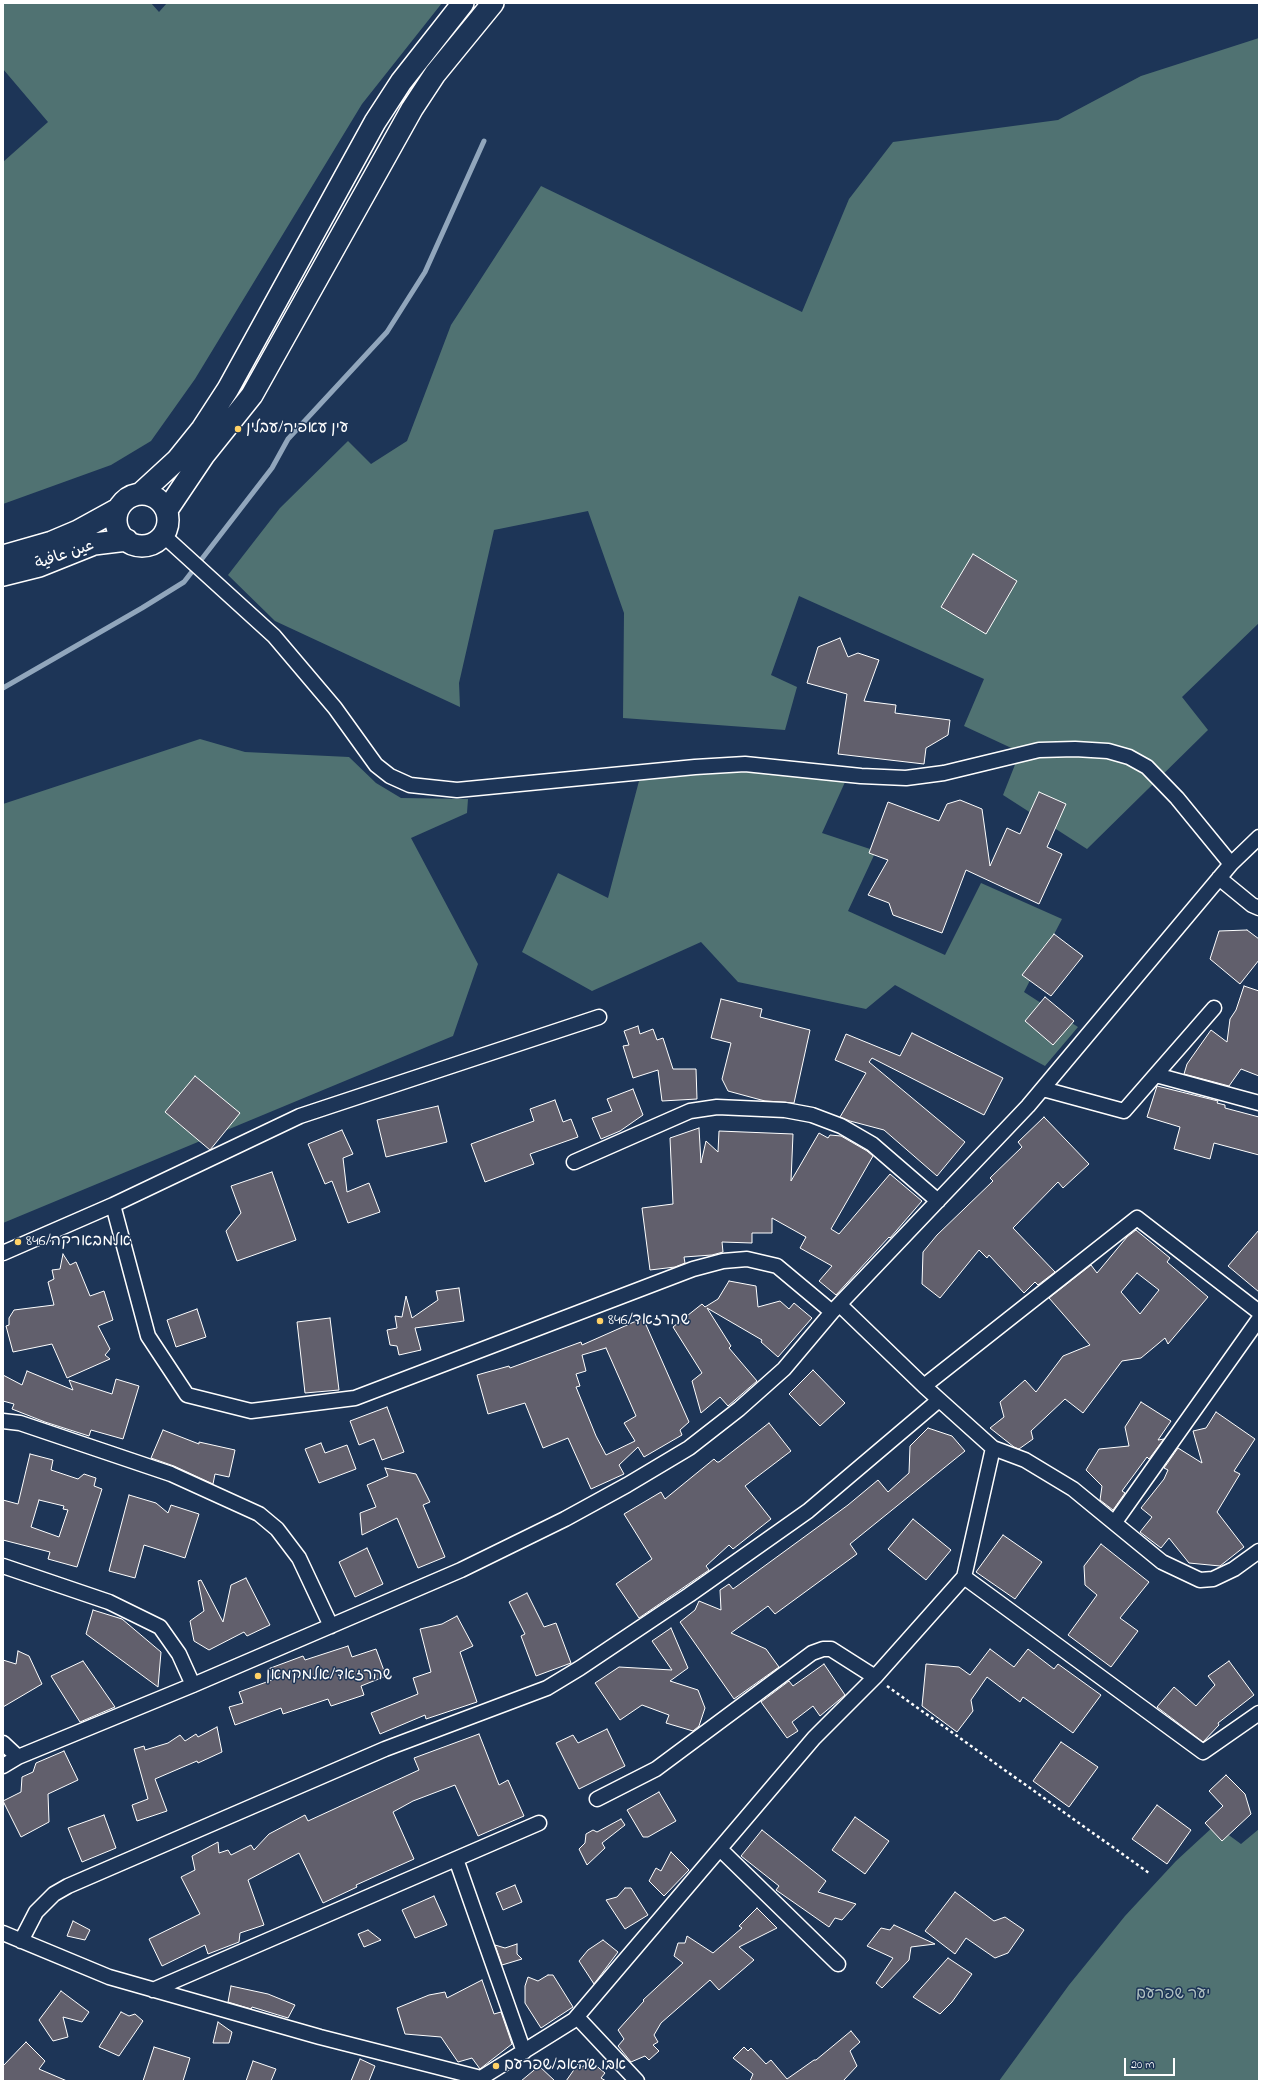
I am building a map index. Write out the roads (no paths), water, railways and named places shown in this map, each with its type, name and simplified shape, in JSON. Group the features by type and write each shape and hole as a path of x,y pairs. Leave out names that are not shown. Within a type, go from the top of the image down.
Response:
{"main road":[{"path":"140,494 156,497 167,510 168,523 163,536 156,542 139,546 127,540 118,530 116,522 118,509 125,500 140,494 177,460 202,429 228,389 375,122 401,82 463,3"},
{"path":"167,510 204,455 252,395 408,116 435,74 493,3"},
{"name":"عين عافية","path":"3,556 52,542 78,531 118,509"},
{"name":"عين عافية","path":"3,575 39,566 94,544 127,540"}],"street":[{"path":"163,536 274,636 335,708 376,765 390,776 410,785 457,790 694,767 745,764 861,776 906,778 944,773 1038,750 1075,749 1108,752 1129,757 1147,767 1177,798 1231,864"},
{"path":"3,1766 18,1757 193,1685 461,1570 565,1519 627,1485 689,1448 739,1409 784,1369 836,1308 1043,1089 1231,864 1259,837"},
{"path":"1219,878 1252,905 1259,908"},
{"path":"1043,1089 1124,1110 1214,1008"},
{"path":"3,1253 113,1205 300,1116 599,1017"},
{"path":"1156,1074 1259,1103"},
{"path":"574,1162 690,1111 717,1107 785,1110 812,1115 841,1126 872,1144 938,1201"},
{"path":"113,1205 148,1336 187,1395 251,1411 355,1398 694,1269 723,1261 748,1259 777,1266 836,1308 993,1448 1025,1460 1073,1489 1162,1562 1200,1580 1213,1579 1234,1569 1259,1551"},
{"path":"924,1386 1136,1218 1259,1312"},
{"path":"1115,1522 1259,1319"},
{"path":"21,1941 36,1912 54,1894 68,1886 385,1749 547,1688 580,1668 689,1595 808,1511 939,1400"},
{"path":"3,1421 20,1423 171,1474 259,1514 277,1529 299,1558 331,1626"},
{"path":"3,1933 109,1977 320,2037 482,2080 577,2017 814,1738 875,1677 964,1577 993,1448"},
{"path":"3,1566 109,1602 160,1627 179,1654 193,1685"},
{"path":"964,1577 1203,1752 1259,1713"},
{"path":"597,1799 656,1769 812,1653 823,1649 831,1649 875,1677"},
{"path":"3,1743 18,1757"},
{"path":"153,1990 539,1823"},
{"path":"720,1849 838,1964"},
{"path":"456,1859 524,2052"},
{"path":"577,2017 637,2081"}],"waterway":[{"path":"3,688 142,608 184,582 272,468 288,439 387,332 425,272 484,141"}],"place":[{"name":"עין עאפיה/עבלין","path":"238,429"},
{"name":"אלמבארקה/846","path":"18,1242"},
{"name":"846/שהרזאד","path":"600,1321"},
{"name":"שהרזאד/אלמקמאן","path":"258,1676"},
{"name":"אבו שהאב/שפרעם","path":"496,2066"}],"park label":[{"name":"יער שפרעם","path":"1173,1995"}]}
